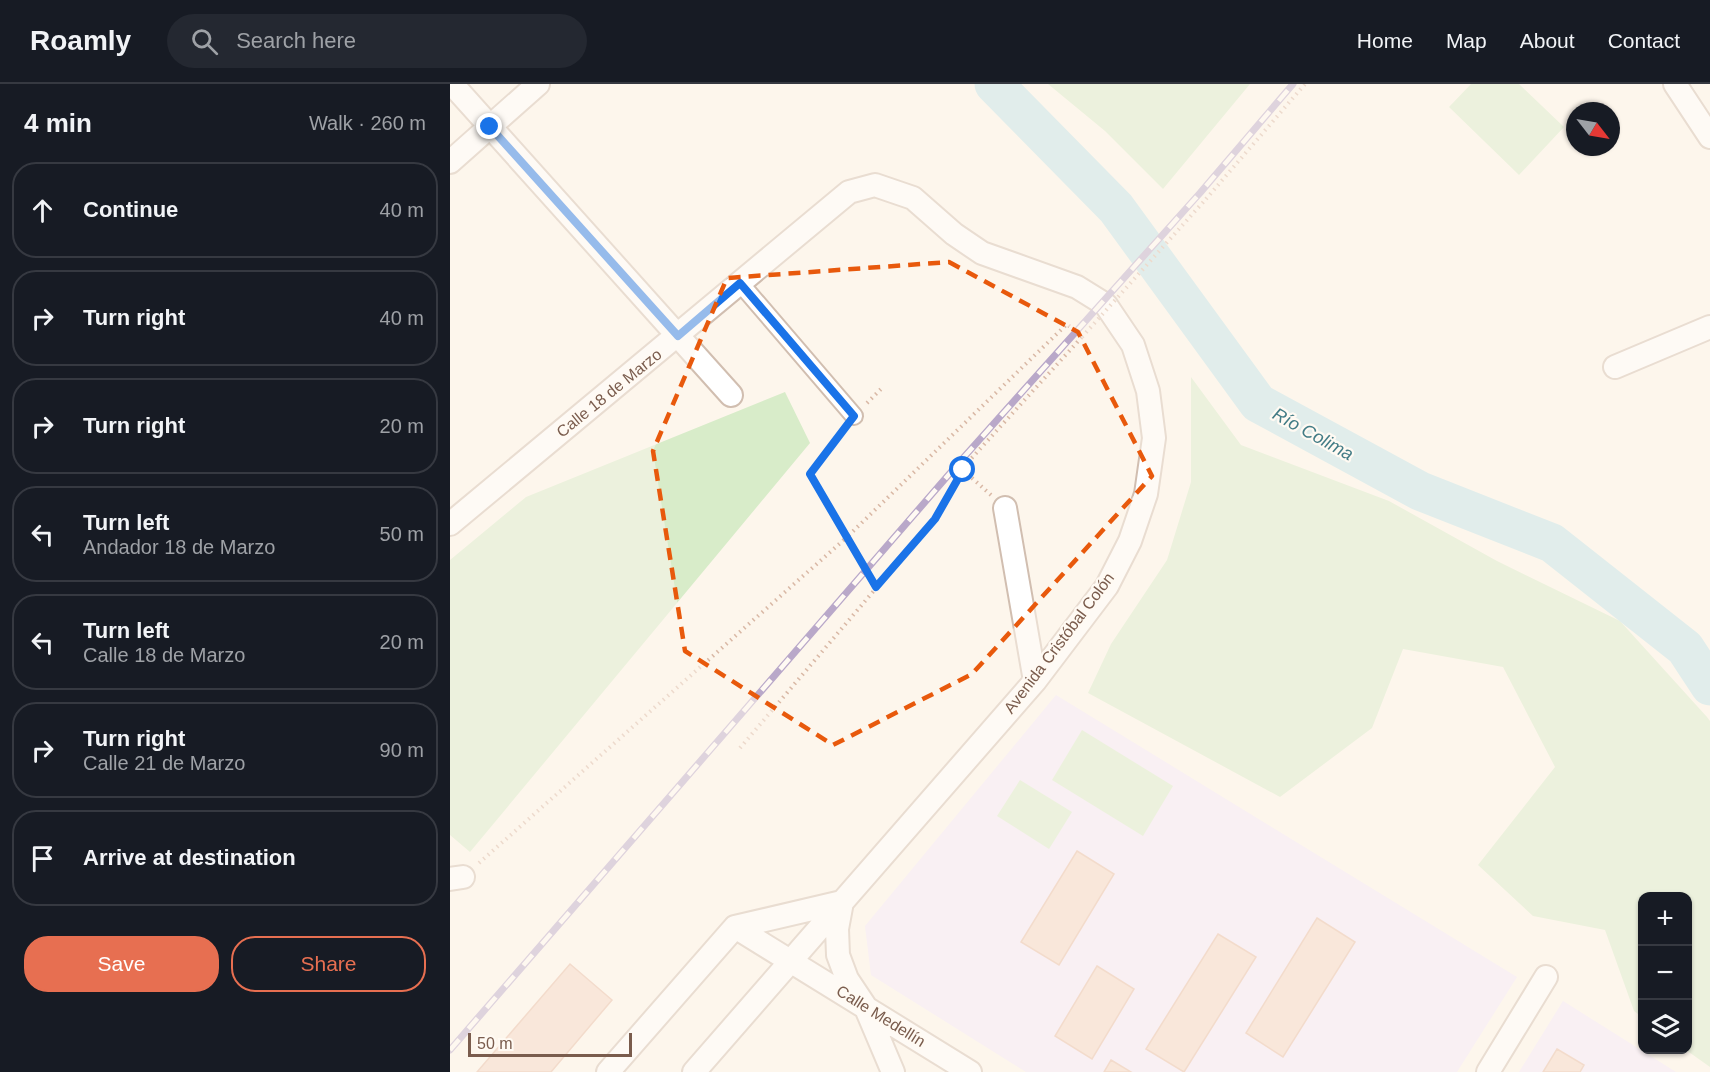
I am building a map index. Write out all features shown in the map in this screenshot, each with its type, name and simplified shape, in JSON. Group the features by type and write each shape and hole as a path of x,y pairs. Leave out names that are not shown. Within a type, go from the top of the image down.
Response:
{"street":[{"path":"452,84 731,395"},
{"path":"450,162 538,84"},
{"path":"1675,84 1710,137"},
{"name":"Calle 18 de Marzo","path":"450,524 849,192 875,185 913,198 954,234 982,253 1077,287 1106,305"},
{"path":"740,283 854,416"},
{"name":"Avenida Cristóbal Colón","path":"694,1072 1035,681 1107,586 1130,541 1146,494 1154,438 1148,391 1133,345 1106,305"},
{"path":"1615,367 1710,327"},
{"path":"1005,507 1035,681"},
{"path":"608,1072 735,927 842,902 837,929 837,955 847,979 865,1006 893,1072"},
{"path":"735,927 791,960"},
{"name":"Calle Medellín","path":"791,960 970,1072"},
{"path":"1488,1072 1546,978"}],"path":[{"path":"740,748 935,519 969,460 1206,199 1305,84"},
{"path":"456,878 846,538 1067,324 1082,337"},
{"path":"876,587 810,474 854,416 883,387"},
{"path":"963,470 1005,507"}],"highlighted area":[{"path":"949,262 1078,332 1152,476 972,674 833,745 685,651 653,451 727,278"}],"shaded area":[{"path":"1056,695 1517,977 1457,1072 1026,1072 871,975 865,926"},
{"path":"1563,1001 1638,1048 1638,1054 1647,1054 1676,1072 1519,1072"}],"green space":[{"path":"1048,84 1250,84 1163,189 1105,131"},
{"path":"1471,84 1519,84 1564,127 1519,175 1449,107"},
{"path":"1191,377 1241,445 1389,501 1497,561 1620,621 1707,717 1710,721 1710,1067 1692,1054 1692,892 1638,892 1638,1014 1634,1011 1605,930 1533,916 1478,865 1555,767 1503,667 1403,649 1372,728 1280,797 1088,693 1111,644 1167,560 1191,482"},
{"path":"785,392 810,443 470,852 450,835 450,560 526,497"},
{"path":"1082,730 1173,786 1143,836 1052,780"},
{"path":"1020,780 1072,812 1049,849 997,816"}],"building":[{"path":"1077,851 1114,874 1059,965 1021,942"},
{"path":"1317,918 1355,942 1283,1057 1246,1033"},
{"path":"1218,934 1256,957 1184,1072 1146,1049"},
{"path":"570,964 612,1000 551,1072 477,1072"},
{"path":"1097,966 1134,989 1092,1059 1055,1036"},
{"path":"1557,1049 1584,1065 1580,1072 1543,1072"},
{"path":"1111,1060 1131,1072 1104,1072"}],"waterway":[{"name":"Río Colima","path":"994,84 1116,208 1258,403 1420,491 1552,543 1685,648 1710,686"}],"railway":[{"path":"450,1050 964,457 1200,193 1293,84"}],"route":[{"path":"490,127 678,336 740,283 854,416 810,474 876,587 935,519 963,470"}]}
